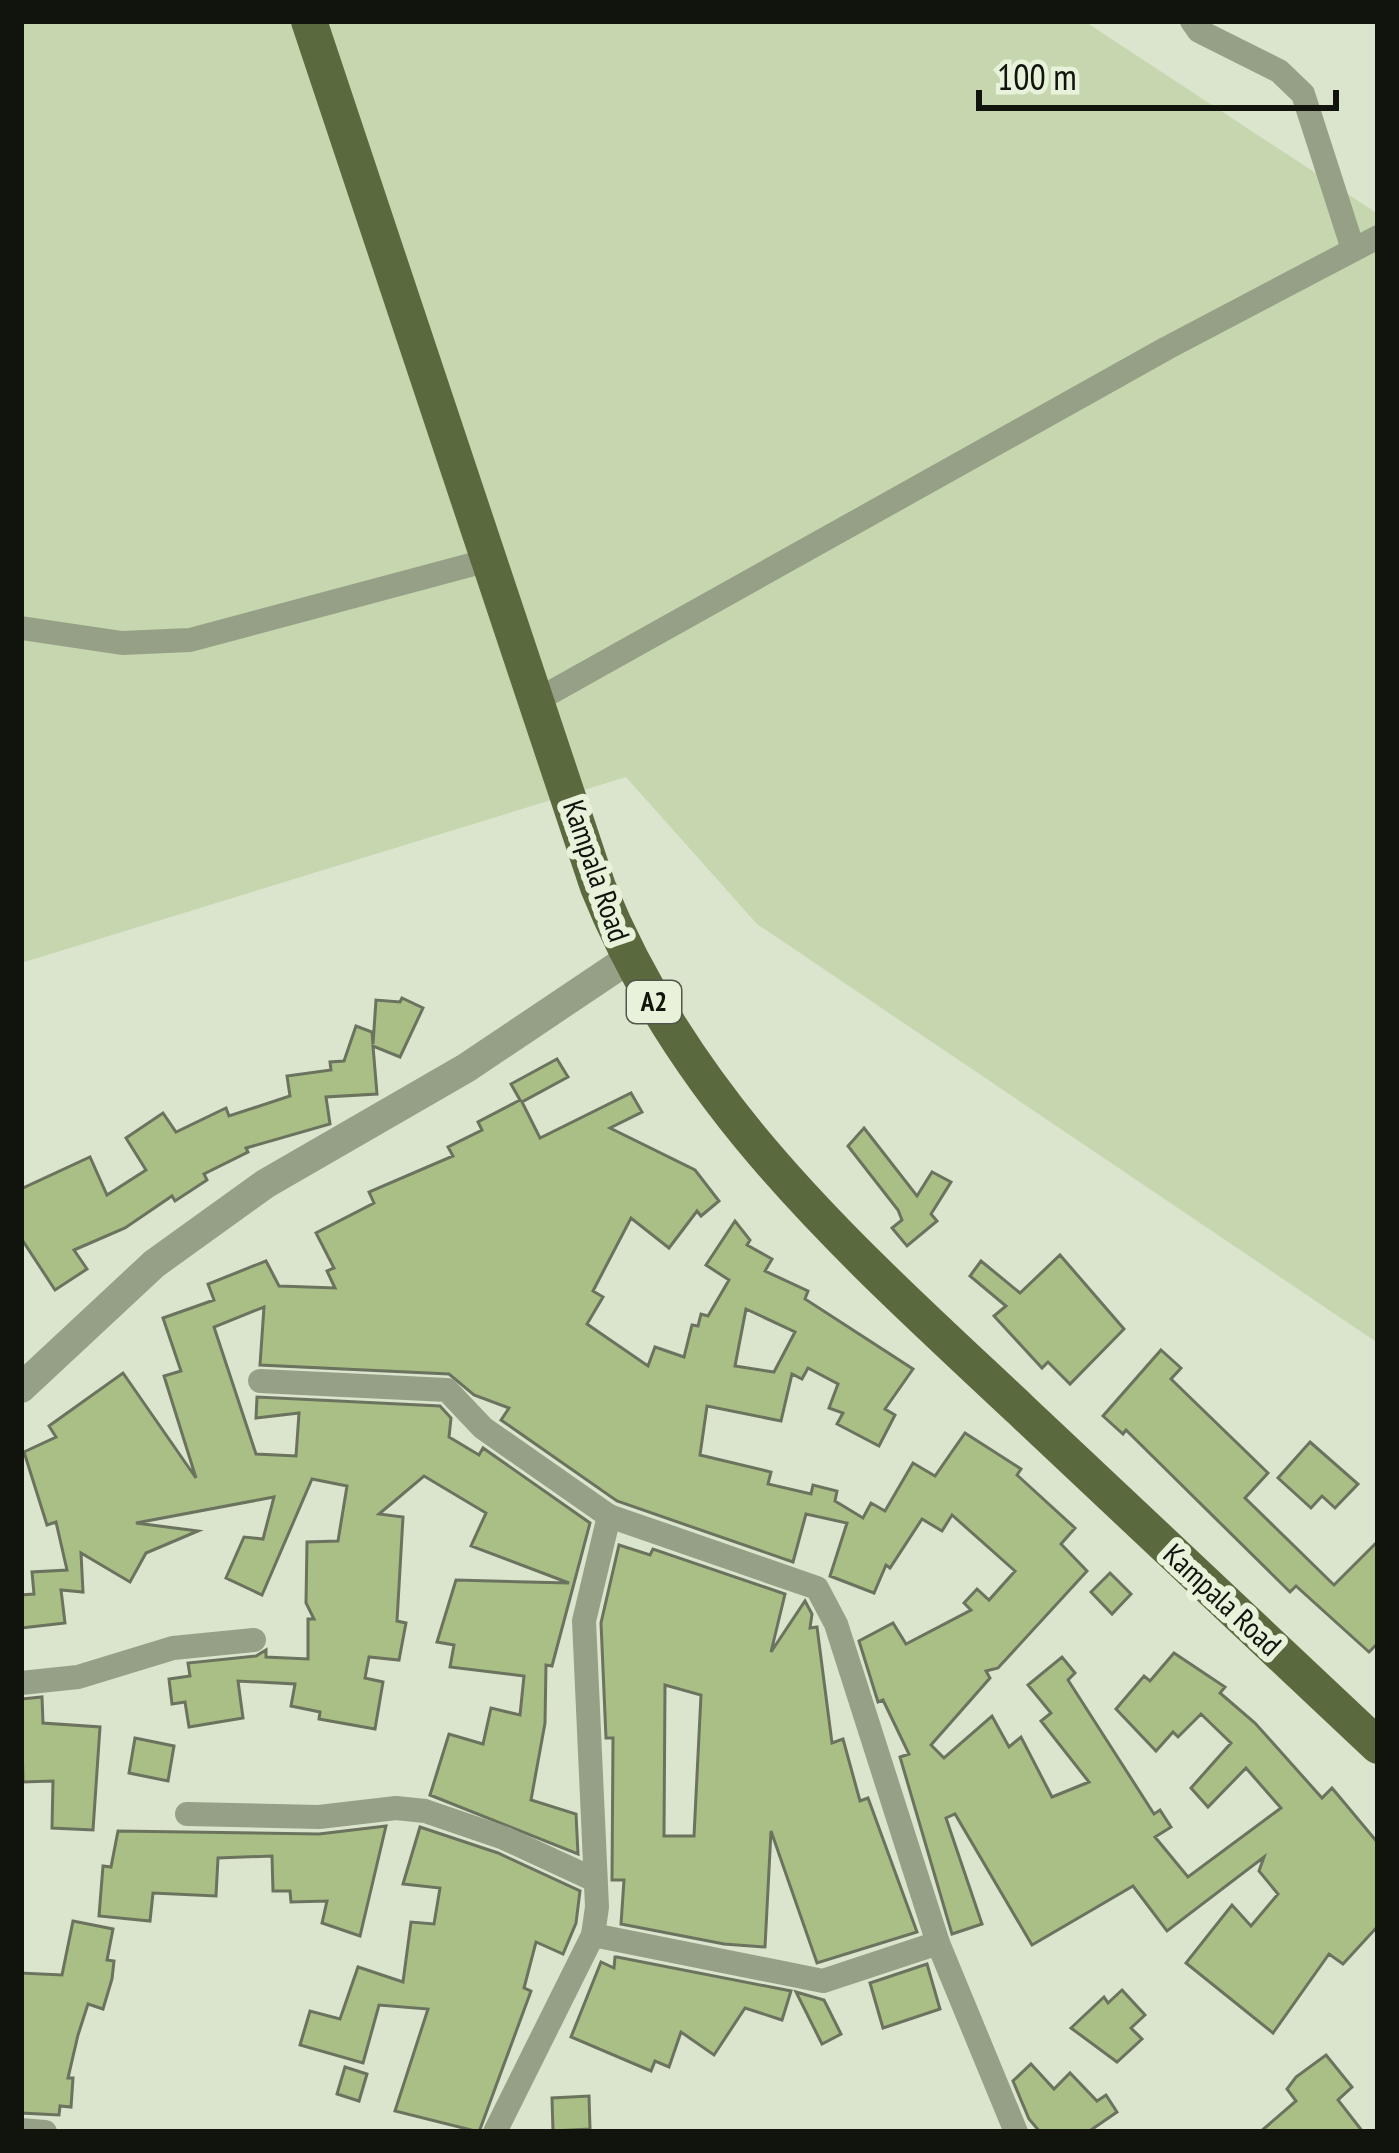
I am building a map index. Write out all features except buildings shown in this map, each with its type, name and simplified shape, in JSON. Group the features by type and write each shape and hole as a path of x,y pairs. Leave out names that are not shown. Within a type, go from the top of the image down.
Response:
{"main road":[{"name":"Kampala Road","path":"309,21 598,887 627,960 714,1094 809,1210 1378,1747"}],"street":[{"path":"1192,21 1199,31 1280,71 1303,94 1353,249"},
{"path":"539,699 1378,237"},
{"path":"21,628 122,644 190,640 489,560"},
{"path":"21,1388 154,1264 265,1184 466,1068 627,960"},
{"path":"260,1381 447,1390 483,1428 608,1516 818,1588 836,1624 938,1943 1016,2132"},
{"path":"495,2132 593,1935 596,1880 584,1621 608,1516"},
{"path":"21,1683 78,1677 173,1648 254,1640"},
{"path":"187,1814 319,1817 396,1808 425,1811 504,1838 596,1880"},
{"path":"593,1935 823,1981 938,1943"},
{"path":"21,2130 45,2132"}],"green space":[{"path":"21,21 1084,21 1378,214 1378,1343 757,924 626,777 21,963"}]}
